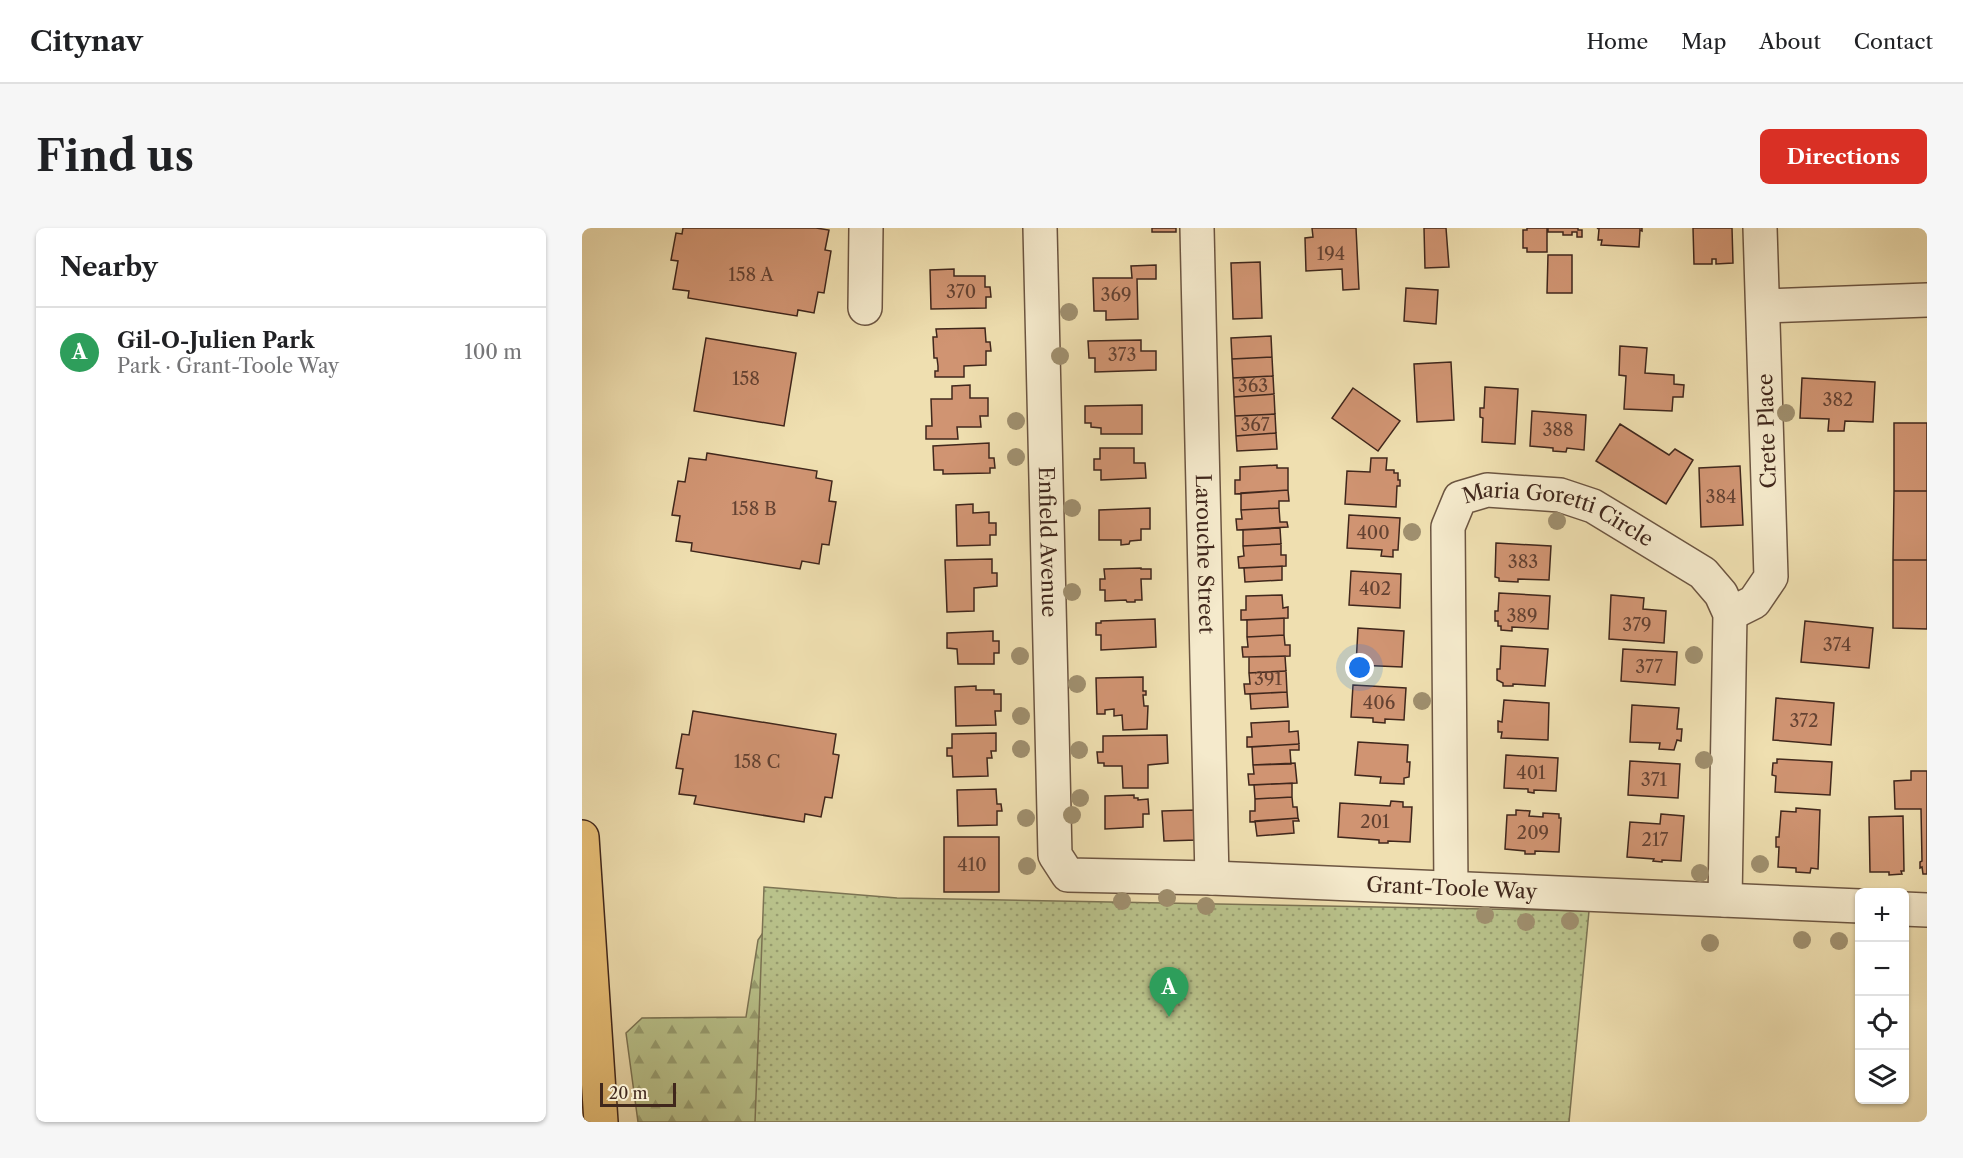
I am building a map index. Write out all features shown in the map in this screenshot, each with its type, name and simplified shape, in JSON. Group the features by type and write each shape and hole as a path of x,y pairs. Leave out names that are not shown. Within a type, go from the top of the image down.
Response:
{"main road":[{"path":"582,837 602,1122"}],"street":[{"path":"865,308 866,228"},
{"name":"Enfield Avenue","path":"1040,228 1055,855"},
{"name":"Larouche Street","path":"1197,228 1212,878"},
{"name":"Crete Place","path":"1730,614 1754,602 1771,577 1760,228"},
{"path":"1763,306 1927,300"},
{"name":"Maria Goretti Circle","path":"1451,888 1448,527 1460,498 1487,490 1560,495 1593,506 1703,573 1721,594 1730,614 1725,900"},
{"name":"Grant-Toole Way","path":"1055,855 1068,875 1212,878 1855,906"},
{"path":"1909,909 1927,910"}],"green space":[{"path":"764,887 897,898 1589,911 1569,1122 755,1122"},
{"path":"765,930 777,1122 638,1122 626,1033 642,1018 746,1017 758,940"}],"building":[{"path":"683,228 816,228 829,230 825,250 831,251 824,293 818,292 814,313 798,310 797,316 688,298 689,291 673,289 678,261 671,260 676,233 682,234"},
{"path":"1152,228 1176,228 1176,232 1152,232"},
{"path":"1312,228 1356,228 1359,289 1343,290 1342,269 1306,271 1305,238 1313,237"},
{"path":"1424,228 1446,228 1449,267 1425,268"},
{"path":"1547,228 1547,252 1527,252 1527,248 1523,248 1523,230"},
{"path":"1548,228 1578,228 1582,230 1582,237 1577,237 1577,232 1572,232 1572,235 1563,235 1563,232 1548,232"},
{"path":"1597,228 1642,228 1639,247 1601,245 1602,240 1598,240 1599,229"},
{"path":"1693,228 1732,228 1733,263 1716,264 1716,259 1712,259 1712,264 1694,264"},
{"path":"1548,255 1572,255 1572,293 1547,293"},
{"path":"1260,262 1262,318 1233,319 1231,263"},
{"path":"1156,265 1156,279 1137,279 1138,319 1106,320 1106,311 1094,311 1093,278 1132,278 1131,266"},
{"path":"954,269 954,276 985,276 985,287 990,287 991,297 986,297 986,308 931,309 930,270"},
{"path":"1406,288 1438,290 1436,324 1404,321"},
{"path":"985,328 986,342 990,342 991,351 986,351 986,365 964,366 964,377 935,377 935,371 938,371 937,358 934,358 933,337 937,337 936,329"},
{"path":"1271,336 1272,357 1232,359 1231,338"},
{"path":"706,338 796,353 784,426 694,411"},
{"path":"1141,340 1141,351 1156,351 1156,370 1095,372 1095,358 1089,358 1088,341"},
{"path":"1620,346 1647,348 1645,373 1674,375 1674,384 1684,385 1683,397 1673,397 1672,411 1624,409 1626,376 1619,375"},
{"path":"1272,357 1273,376 1233,378 1232,359"},
{"path":"1451,362 1454,420 1417,422 1414,364"},
{"path":"1273,376 1274,394 1234,397 1233,378"},
{"path":"1802,378 1875,382 1873,422 1845,421 1844,431 1828,431 1829,419 1800,418"},
{"path":"970,385 970,398 988,398 988,416 980,416 981,427 957,427 958,439 926,439 926,426 932,426 931,399 952,399 952,386"},
{"path":"1485,387 1518,389 1515,444 1482,442 1483,418 1480,417 1480,408 1484,408"},
{"path":"1353,388 1400,421 1378,451 1332,418"},
{"path":"1274,394 1275,414 1235,416 1234,397"},
{"path":"1142,405 1142,434 1101,434 1101,428 1091,427 1091,423 1085,423 1085,406"},
{"path":"1532,411 1586,415 1584,450 1567,448 1566,452 1553,451 1553,448 1530,446"},
{"path":"1275,414 1276,433 1236,436 1235,416"},
{"path":"1894,423 1927,423 1927,491 1894,491"},
{"path":"1620,424 1669,455 1675,449 1693,460 1666,504 1596,461"},
{"path":"1276,433 1277,449 1237,451 1236,436"},
{"path":"989,443 989,458 994,458 995,468 990,468 990,473 943,474 943,470 934,470 933,446"},
{"path":"1100,448 1134,448 1134,463 1145,463 1146,478 1101,480 1101,470 1094,470 1094,459 1100,459"},
{"path":"707,453 817,471 816,478 832,481 829,501 836,502 829,545 822,544 819,564 802,561 800,569 691,551 692,543 676,541 680,516 672,515 678,481 685,482 689,458 706,460"},
{"path":"1371,458 1387,458 1386,470 1394,470 1394,473 1398,473 1400,486 1397,486 1396,507 1345,504 1347,471 1370,472"},
{"path":"1277,465 1277,468 1288,468 1288,490 1235,494 1235,480 1240,480 1240,467"},
{"path":"1740,466 1743,525 1701,527 1699,468"},
{"path":"1288,490 1289,501 1279,501 1279,508 1241,510 1241,493"},
{"path":"1894,491 1927,491 1927,560 1893,560"},
{"path":"973,504 973,513 989,512 989,523 996,523 996,535 990,535 990,545 957,546 956,505"},
{"path":"1150,508 1150,529 1141,529 1141,540 1121,545 1121,540 1099,540 1099,510"},
{"path":"1279,508 1280,522 1287,522 1288,527 1237,530 1236,519 1242,519 1241,510"},
{"path":"1349,515 1400,518 1398,550 1393,550 1393,557 1381,556 1382,550 1347,548"},
{"path":"1280,528 1281,544 1243,546 1243,530"},
{"path":"1496,543 1551,546 1549,580 1499,581 1499,578 1495,577"},
{"path":"1281,544 1281,555 1286,555 1286,566 1239,568 1238,557 1244,556 1243,546"},
{"path":"992,559 992,573 997,573 997,586 974,588 974,611 947,612 945,560"},
{"path":"1893,560 1927,560 1927,629 1893,628"},
{"path":"1282,566 1282,580 1245,582 1244,568"},
{"path":"1104,569 1151,569 1151,579 1141,579 1142,600 1135,600 1135,602 1105,601 1105,590 1100,590 1100,579 1105,579"},
{"path":"1351,571 1401,574 1400,608 1349,605"},
{"path":"1499,593 1550,596 1548,629 1512,627 1512,631 1501,630 1498,621 1495,621"},
{"path":"1282,595 1283,608 1288,607 1288,618 1241,620 1241,610 1246,610 1246,596"},
{"path":"1611,595 1644,598 1643,609 1666,611 1664,643 1609,639"},
{"path":"1284,618 1284,635 1247,637 1247,620"},
{"path":"1155,619 1156,647 1101,650 1101,635 1096,635 1096,623"},
{"path":"1805,621 1873,628 1869,668 1801,662"},
{"path":"1358,628 1404,631 1402,667 1356,665"},
{"path":"993,631 993,641 999,641 999,653 994,653 994,664 958,664 957,649 947,648 947,633"},
{"path":"1284,635 1285,645 1290,645 1290,656 1243,657 1242,647 1248,647 1247,637"},
{"path":"1501,646 1548,649 1545,686 1513,684 1513,686 1503,686 1503,683 1497,680"},
{"path":"1623,649 1677,652 1675,685 1621,681"},
{"path":"1285,656 1286,671 1249,673 1249,657"},
{"path":"1286,671 1287,692 1245,694 1244,684 1250,684 1249,673"},
{"path":"1143,677 1143,691 1146,691 1146,695 1143,695 1144,706 1148,706 1147,729 1123,730 1122,715 1114,716 1114,709 1105,710 1105,714 1097,714 1096,678"},
{"path":"1353,685 1406,688 1404,720 1385,719 1385,723 1373,722 1373,718 1351,717"},
{"path":"976,686 976,690 994,690 994,694 1001,694 1001,711 995,711 996,725 956,726 955,687"},
{"path":"1287,692 1288,707 1251,709 1250,694"},
{"path":"1776,698 1834,703 1831,745 1773,740"},
{"path":"1504,700 1549,703 1548,740 1501,738 1502,732 1498,732 1498,721 1502,722"},
{"path":"1632,705 1679,708 1677,729 1682,729 1681,741 1677,740 1674,750 1659,749 1660,743 1630,742"},
{"path":"693,711 836,734 833,754 839,755 832,798 825,797 821,817 805,814 804,822 694,804 696,796 679,794 683,769 676,768 682,734 689,735"},
{"path":"1289,721 1289,732 1298,731 1299,744 1247,747 1247,737 1252,737 1251,723"},
{"path":"996,733 996,751 991,751 992,758 987,758 988,776 953,777 952,756 947,756 947,748 952,748 952,734"},
{"path":"1167,735 1168,763 1148,765 1148,788 1123,788 1122,766 1104,766 1104,763 1098,763 1097,752 1103,752 1103,736"},
{"path":"1358,742 1408,745 1409,777 1404,778 1404,784 1380,783 1381,777 1355,775"},
{"path":"1299,744 1299,750 1290,750 1291,764 1253,765 1252,747"},
{"path":"1506,755 1558,758 1556,791 1534,790 1534,793 1528,792 1528,789 1504,788"},
{"path":"1777,759 1832,762 1830,795 1775,792 1776,776 1772,775 1773,763 1777,763"},
{"path":"1630,761 1680,764 1678,798 1628,795"},
{"path":"1295,763 1297,783 1249,785 1248,774 1254,774 1253,765"},
{"path":"1911,771 1927,771 1927,874 1923,874 1922,867 1920,868 1922,861 1921,809 1895,809 1894,781 1911,780"},
{"path":"1292,783 1292,797 1255,799 1254,785"},
{"path":"996,789 997,804 1001,804 1002,811 997,811 997,825 958,826 957,790"},
{"path":"1134,795 1134,798 1138,800 1148,799 1149,814 1143,814 1143,827 1105,829 1105,796"},
{"path":"1292,797 1293,807 1297,807 1298,818 1250,822 1250,811 1255,811 1255,799"},
{"path":"1391,801 1403,802 1403,807 1412,807 1410,842 1379,843 1379,840 1338,837 1340,803 1390,806"},
{"path":"1796,808 1820,810 1818,869 1811,868 1810,873 1796,872 1796,868 1778,867 1779,847 1776,847 1776,837 1779,837 1781,811 1796,812"},
{"path":"1196,810 1197,840 1164,841 1162,811"},
{"path":"1516,810 1530,811 1529,816 1543,817 1543,813 1559,814 1561,818 1559,852 1535,851 1535,854 1525,854 1525,851 1505,849 1507,815 1516,815"},
{"path":"1661,814 1684,816 1681,861 1662,860 1662,862 1653,861 1654,859 1627,857 1630,822 1660,824"},
{"path":"1903,816 1904,871 1901,871 1902,874 1889,875 1889,872 1870,872 1869,817"},
{"path":"1298,818 1299,821 1293,821 1294,833 1257,836 1255,821"},
{"path":"944,837 999,837 999,892 944,892"}],"place":[{"name":"Gil-O-Julien Park","path":"1169,1017"}]}
